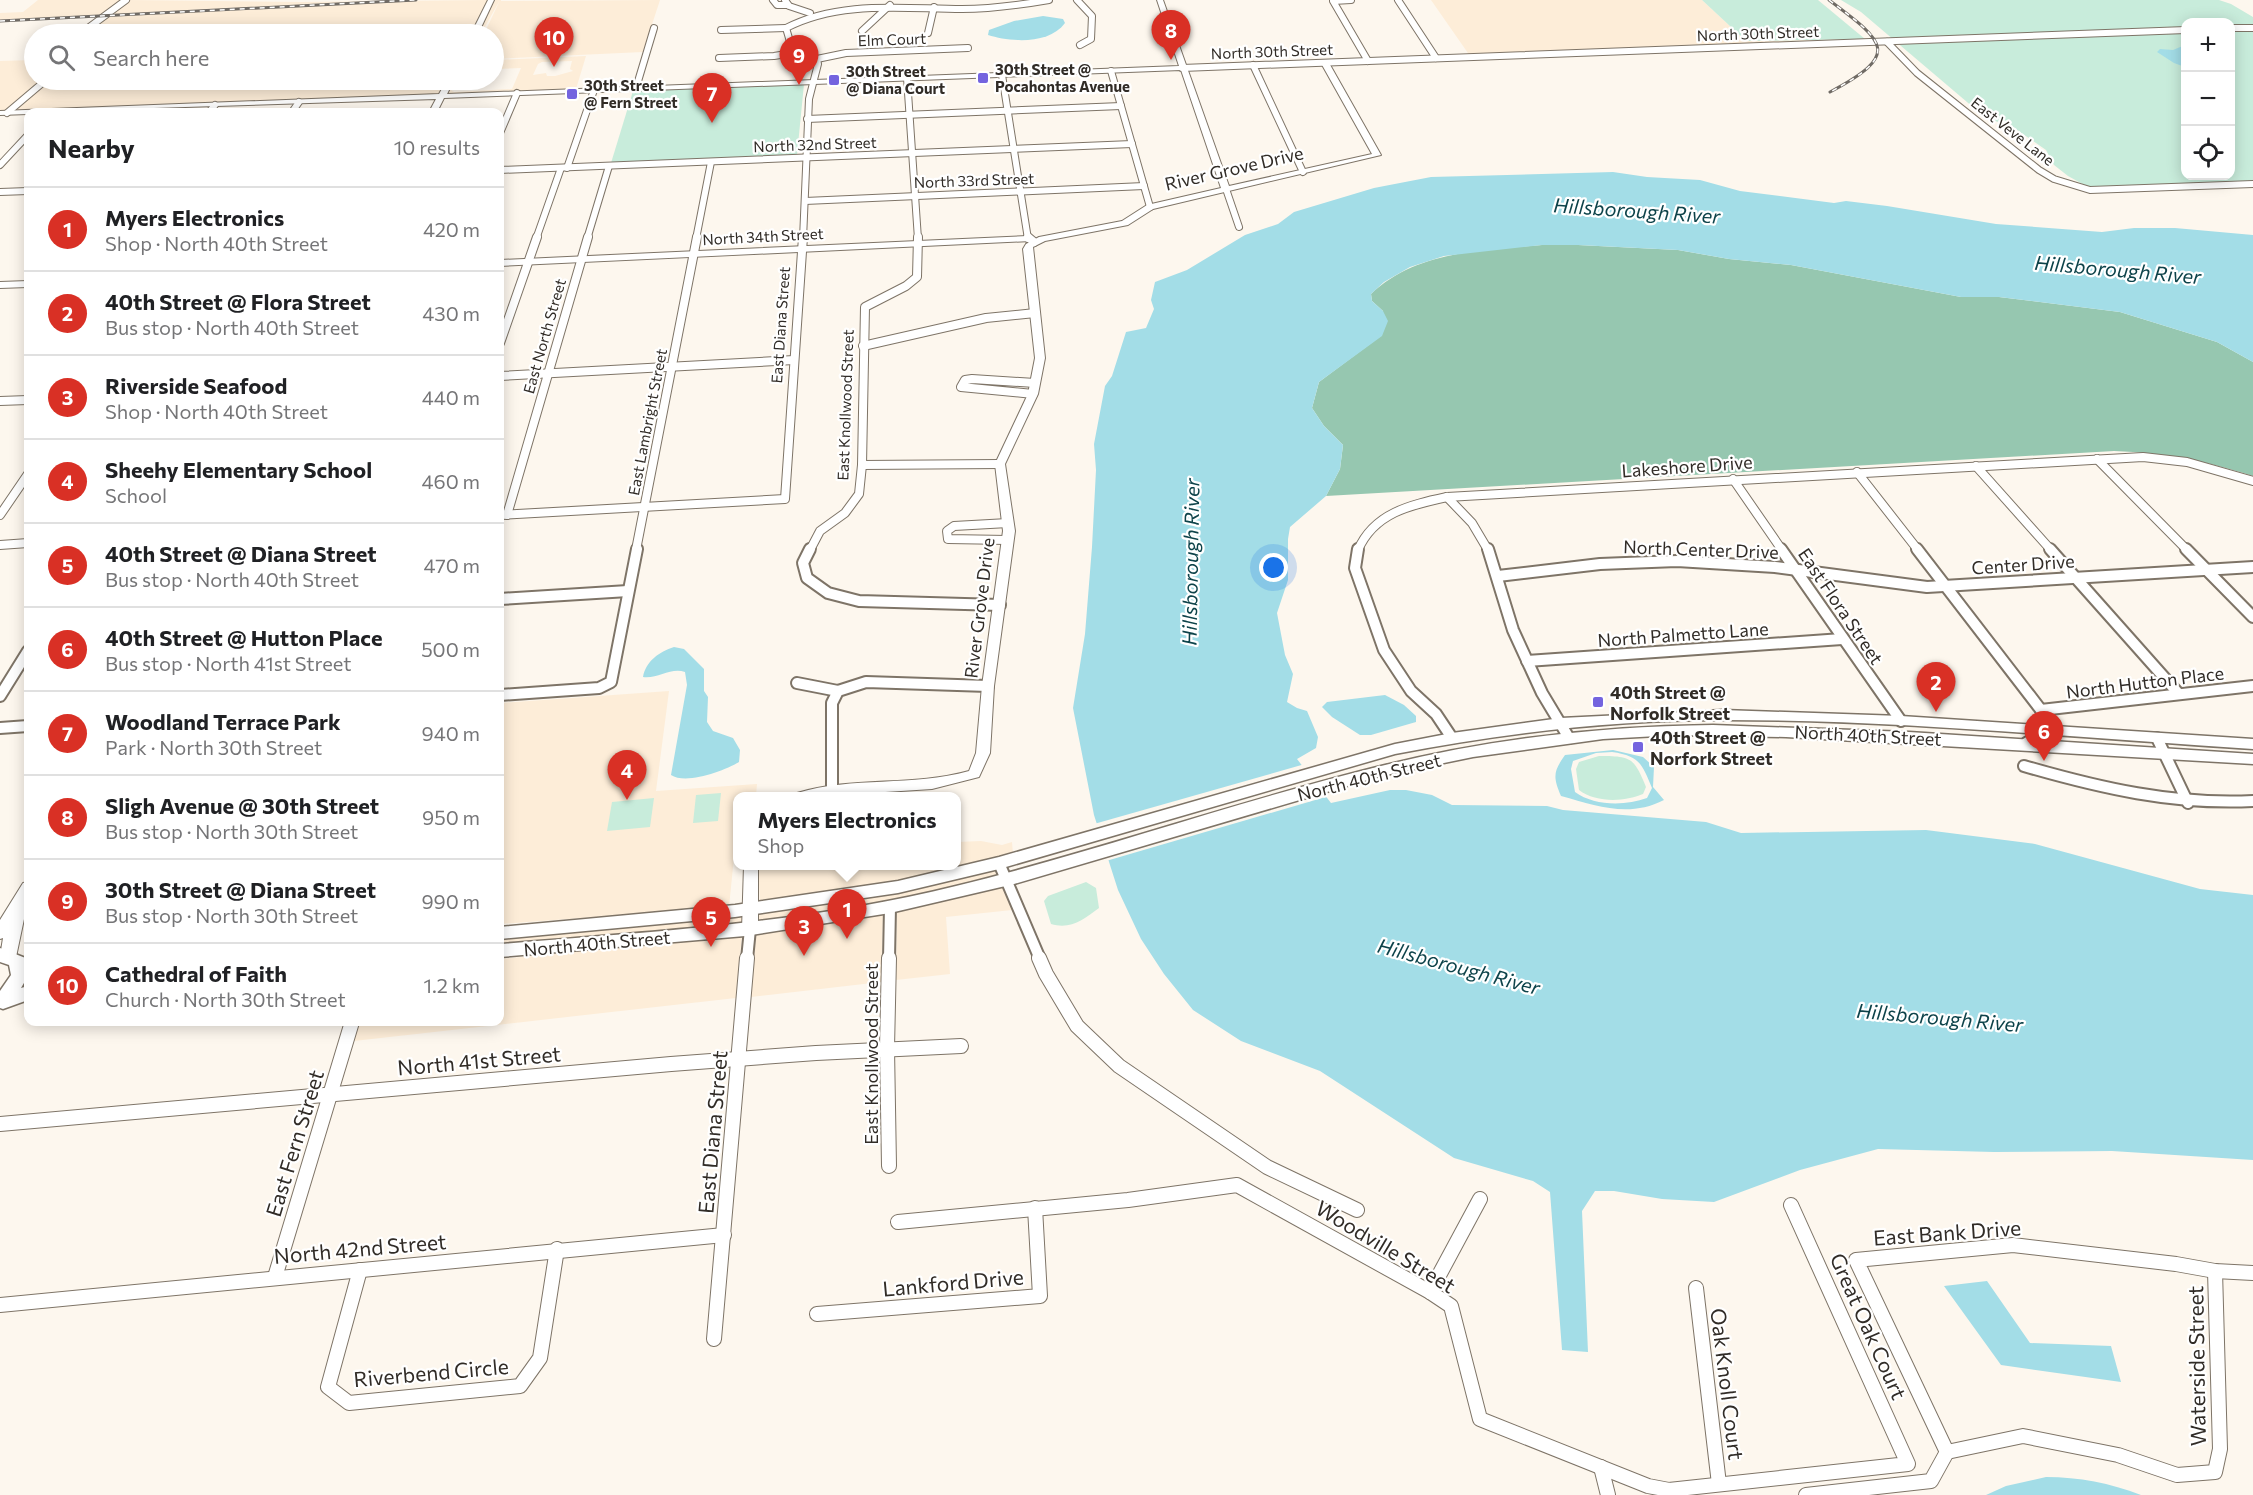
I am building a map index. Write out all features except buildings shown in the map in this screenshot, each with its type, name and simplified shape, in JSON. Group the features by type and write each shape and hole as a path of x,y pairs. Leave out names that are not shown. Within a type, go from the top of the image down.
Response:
{"main road":[{"name":"North 40th Street","path":"504,951 750,929 890,907 1002,871 1067,843 1395,749 1452,738 1561,723 1664,716 1723,715 1901,722 2253,744"},
{"name":"North 40th Street","path":"504,933 752,909 1075,859 1324,786 1384,771 1464,754 1569,738 1662,729 1785,731 2026,743 2253,759"},
{"path":"0,1002 20,976 13,960"},
{"path":"0,1002 24,994"}],"street":[{"path":"94,24 126,0"},
{"path":"479,24 491,0"},
{"path":"772,0 777,5 787,3 810,13"},
{"path":"862,31 894,0"},
{"path":"958,0 959,9"},
{"path":"721,30 786,28 810,13 842,4 959,9 1049,0"},
{"path":"1077,0 1092,16 1091,39 1080,45"},
{"path":"1160,0 1239,227"},
{"path":"1351,0 1333,1 1368,61"},
{"path":"1398,0 1436,58"},
{"path":"928,33 934,9"},
{"path":"2235,28 2253,27"},
{"path":"636,88 654,28"},
{"path":"786,28 785,36 799,52 817,59"},
{"name":"North 30th Street","path":"145,108 2181,30"},
{"name":"East Veve Lane","path":"1887,42 1917,73 2038,170 2054,179 2076,187 2108,191 2253,184"},
{"name":"Elm Court","path":"817,59 846,53 968,48"},
{"path":"719,58 774,56 799,52"},
{"name":"East Diana Street","path":"644,508 784,499 808,158 807,119 810,86 817,76 817,59"},
{"name":"River Grove Drive","path":"1031,241 1125,223 1150,207 1377,155 1325,63"},
{"path":"1253,65 1303,172"},
{"path":"1111,71 1150,207"},
{"path":"862,465 1000,464 1034,388 1040,358 1028,249 1031,241 1019,192 1002,75"},
{"name":"East Knollwood Street","path":"907,78 918,244 917,278 910,284 877,298 865,307 862,465 859,494 845,513 820,531 802,563 807,578 828,593 859,601 1000,605"},
{"path":"2,113 36,90"},
{"path":"435,108 445,90"},
{"path":"504,331 527,262 594,90"},
{"path":"504,124 517,93"},
{"path":"295,108 299,102"},
{"path":"213,108 216,105"},
{"path":"807,119 1121,106"},
{"name":"North 30th Street","path":"2,113 24,113"},
{"path":"0,165 24,139"},
{"name":"North 32nd Street","path":"504,170 1132,144"},
{"name":"East Lambright Street","path":"504,695 607,685 611,682 711,162"},
{"name":"East North Street","path":"504,512 609,166"},
{"name":"North 33rd Street","path":"805,201 1144,186"},
{"path":"0,192 24,191"},
{"name":"North 34th Street","path":"504,263 1031,241"},
{"path":"0,285 24,284"},
{"path":"863,346 986,318 1035,313"},
{"path":"504,376 794,360"},
{"path":"972,379 1034,388 961,387 964,380 972,379"},
{"path":"0,401 24,400"},
{"name":"Lakeshore Drive","path":"1452,738 1436,714 1411,691 1384,650 1355,568 1355,557 1370,527 1383,516 1421,502 1448,497 1733,479 2143,457 2187,462 2253,482"},
{"path":"2097,459 2253,617"},
{"name":"River Grove Drive","path":"822,792 952,782 974,774 982,753 988,686 1007,540 1008,523 1000,464"},
{"path":"1976,466 2178,693"},
{"path":"1857,472 2041,710 2046,723 2045,732 2026,743"},
{"name":"East Flora Street","path":"1733,479 1901,722"},
{"path":"0,515 24,480"},
{"path":"1448,497 1472,523 1488,549 1510,622 1542,693 1569,738"},
{"path":"504,515 644,508"},
{"path":"1007,540 948,539 947,531 954,526 1008,523"},
{"path":"0,545 24,543"},
{"name":"North Center Drive","path":"1497,576 1604,563 1647,561 1702,562 1797,570"},
{"name":"Center Drive","path":"1797,570 1906,586 2253,567"},
{"path":"504,599 628,591"},
{"name":"North Palmetto Lane","path":"1527,661 1842,639"},
{"path":"0,696 24,657"},
{"path":"796,682 838,691 866,682 988,686"},
{"name":"North Hutton Place","path":"2041,710 2253,686"},
{"path":"832,790 832,703 838,691"},
{"path":"0,728 24,726"},
{"path":"2157,738 2188,803"},
{"path":"2024,766 2134,795 2188,803 2253,801"},
{"path":"750,929 751,870"},
{"path":"1002,871 1046,974 1077,1026 1119,1066 1267,1167 1357,1210"},
{"path":"0,933 24,895"},
{"path":"13,960 11,937 24,896"},
{"name":"East Knollwood Street","path":"889,1166 887,1048 890,907"},
{"name":"East Diana Street","path":"714,1339 750,929"},
{"name":"East Fern Street","path":"275,1277 351,1026"},
{"name":"North 41st Street","path":"0,1124 332,1092 737,1059 887,1048 961,1046"},
{"name":"Woodville Street","path":"898,1222 1128,1200 1237,1185 1430,1292 1451,1306 1480,1419 1601,1467 1647,1490 1669,1490 1908,1464"},
{"path":"1430,1292 1480,1199"},
{"name":"Great Oak Court","path":"1791,1205 1908,1464"},
{"name":"Lankford Drive","path":"817,1314 1040,1296 1035,1208"},
{"name":"North 42nd Street","path":"0,1305 724,1235"},
{"name":"East Bank Drive","path":"1947,1452 1856,1260 2013,1245 2176,1264 2215,1271 2253,1273"},
{"name":"Riverbend Circle","path":"360,1270 328,1388 349,1403 520,1386 540,1358 557,1250"},
{"name":"Waterside Street","path":"1947,1452 2023,1436 2118,1455 2177,1475 2215,1472 2220,1449 2215,1271"},
{"name":"Oak Knoll Court","path":"1696,1288 1719,1484"},
{"path":"1806,1495 1931,1481 1947,1452"},
{"path":"1601,1467 1608,1495"}],"shaded area":[{"path":"38,0 122,0 101,16 0,21 0,13 23,12"},
{"path":"129,0 301,2 488,0 475,24 97,24"},
{"path":"495,0 500,0 487,24 482,24"},
{"path":"500,0 660,0 643,52 504,59 504,24 489,24"},
{"path":"1431,0 1702,0 1746,41 1865,39 1470,56"},
{"path":"586,56 576,89 446,94 448,90 454,92 512,89 521,68 504,69 504,60","holes":["572,61 570,69 573,71 555,76 547,76 546,73 533,75 538,64 542,62"]},
{"path":"24,60 24,90 30,90 4,112 0,112 0,61"},
{"path":"40,90 441,90 439,94 107,108 24,108 24,111 12,112"},
{"path":"669,691 656,791 757,784 756,792 733,792 733,867 729,907 504,924 504,703"},
{"path":"981,841 1002,845 1012,842 1013,854 961,867 961,842"},
{"path":"994,869 997,876 889,902 757,923 759,912"},
{"path":"758,870 950,870 891,885 760,903"},
{"path":"1001,885 1012,910 946,917 950,974 896,980 897,910"},
{"path":"883,913 881,982 751,997 756,933"},
{"path":"745,914 743,925 504,949 504,937"},
{"path":"742,935 736,998 504,1024 504,959"},
{"path":"359,1026 487,1026 354,1041"}],"green space":[{"path":"1702,0 1818,0 1865,39 1746,41"},
{"path":"1841,0 2219,0 2253,17 2253,182 2088,187 2054,165 2046,150 2010,125 1987,119 1861,12"},
{"path":"804,84 797,155 611,163 633,91"},
{"path":"1542,245 1678,250 1729,259 1791,265 1961,297 1999,297 2120,312 2217,342 2253,362 2253,476 2184,458 2114,451 1326,496 1340,469 1343,445 1324,426 1312,408 1319,382 1382,335 1383,311 1372,301 1371,294 1408,269 1429,261 1474,251"},
{"path":"1599,756 1625,758 1635,764 1646,787 1643,794 1627,799 1610,800 1594,797 1579,790 1576,769 1579,762"},
{"path":"721,793 718,821 693,823 696,795"},
{"path":"654,798 650,827 607,831 612,802"},
{"path":"1086,882 1096,888 1099,908 1065,926 1051,924 1044,901 1048,896"}],"water":[{"path":"1043,16 1063,19 1065,23 1049,35 1029,40 988,35 989,30 1014,21"},
{"path":"2181,47 2181,66 2157,52 2160,49 2173,50"},
{"name":"Hillsborough River","path":"1613,172 1647,177 1700,180 1740,191 1834,203 1846,201 1887,206 1996,224 2102,232 2134,228 2175,228 2253,235 2253,362 2217,342 2120,312 1999,297 1961,297 1791,265 1729,259 1678,250 1542,245 1444,256 1410,267 1384,282 1371,294 1372,301 1383,311 1388,321 1382,336 1319,382 1312,408 1324,426 1343,445 1340,469 1326,496 1290,527 1288,580 1277,613 1285,655 1293,674 1287,702 1307,711 1318,737 1316,748 1297,759 1331,803 1390,790 1406,790 1432,795 1452,805 1547,806 1563,810 1706,822 1741,833 1926,830 2035,844 2200,889 2253,895 2253,1160 2112,1151 1994,1152 1878,1149 1800,1170 1714,1202 1595,1191 1582,1211 1588,1352 1562,1350 1550,1192 1533,1181 1454,1158 1320,1071 1241,1041 1193,1010 1164,974 1141,939 1118,890 1094,815 1073,708 1085,634 1092,547 1096,470 1094,444 1105,386 1112,376 1126,332 1146,328 1154,309 1151,300 1155,282 1187,270 1245,235 1278,224 1294,212 1374,188 1431,177"},
{"path":"674,647 684,649 704,669 704,691 708,697 707,722 713,731 733,738 740,750 739,762 715,773 695,778 678,778 671,775 687,685 685,672 675,671 643,677 647,666 654,658"},
{"path":"1385,695 1404,705 1416,716 1416,722 1371,735 1360,735 1332,717 1322,707 1327,702"},
{"path":"1613,750 1643,757 1654,767 1653,787 1664,800 1651,805 1626,809 1600,806 1561,796 1556,775 1558,766 1565,755","holes":["1596,753 1621,754 1639,762 1642,767 1652,788 1647,798 1610,803 1591,800 1575,792 1571,769 1573,761"]},
{"path":"1987,1281 2030,1343 2111,1346 2121,1382 2001,1365 1944,1286"},
{"path":"2046,1477 2094,1482 2141,1495 1986,1495 2006,1486"}],"pier":[{"path":"1305,764 1329,796 1106,861 1094,824"}],"railway":[{"path":"0,21 416,0"},
{"path":"1829,0 1863,27 1873,38 1877,48 1876,57 1868,68 1830,92"}],"place":[{"name":"Sligh Avenue @ 30th Street","path":"1171,60"},
{"name":"Cathedral of Faith","path":"554,67"},
{"name":"30th Street @ Pocahontas Avenue","path":"983,78"},
{"name":"30th Street @ Diana Court","path":"834,80"},
{"name":"30th Street @ Diana Street","path":"799,85"},
{"name":"30th Street @ Fern Street","path":"572,94"},
{"name":"Woodland Terrace Park","path":"712,123"},
{"name":"40th Street @ Norfolk Street","path":"1598,702"},
{"name":"40th Street @ Flora Street","path":"1936,712"},
{"name":"40th Street @ Norfork Street","path":"1638,747"},
{"name":"40th Street @ Hutton Place","path":"2044,761"},
{"name":"Sheehy Elementary School","path":"627,800"},
{"name":"Myers Electronics","path":"847,939"},
{"name":"40th Street @ Diana Street","path":"711,947"},
{"name":"Riverside Seafood","path":"804,956"}]}
